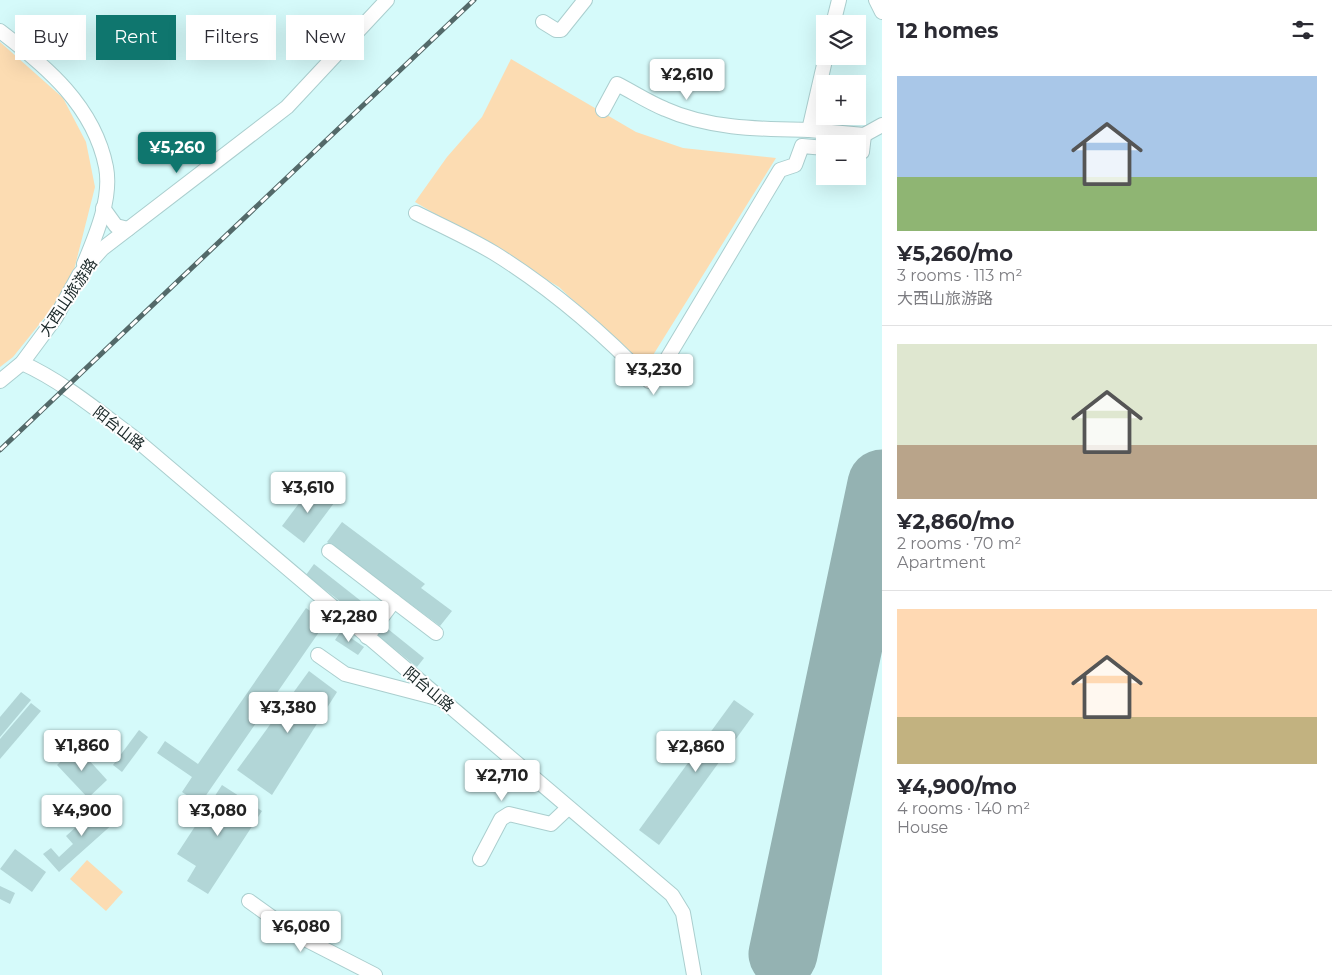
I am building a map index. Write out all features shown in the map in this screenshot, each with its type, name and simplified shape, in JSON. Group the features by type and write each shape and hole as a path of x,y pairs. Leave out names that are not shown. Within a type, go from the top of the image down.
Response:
{"street":[{"name":"大西山旅游路","path":"0,381 22,363 56,317 79,276 102,248 287,107 387,0"},
{"path":"543,22 556,30 561,30 585,0"},
{"path":"835,15 839,0"},
{"path":"876,0 882,12"},
{"path":"0,31 38,60 64,85 79,105 100,147 106,168 103,208 94,240 79,276"},
{"path":"809,130 824,65"},
{"path":"603,110 617,84 666,110 707,122 754,129 809,130 864,135 882,125"},
{"path":"416,213 493,252 550,290 610,341 649,381 653,382 780,170 795,165 802,146 816,147"},
{"path":"103,208 116,226 128,229"},
{"name":"阳台山路","path":"22,363 38,370 133,437 672,895 683,912 694,975"},
{"path":"328,551 436,633"},
{"path":"367,637 394,601"},
{"path":"318,655 345,674 440,699"},
{"path":"480,859 501,819 509,814 551,824 568,808"},
{"path":"249,901 295,934 375,975"}],"shaded area":[{"path":"0,42 15,55 15,60 20,60 63,98 86,142 95,187 70,286 13,357 0,367"},
{"path":"511,59 636,132 683,148 776,158 645,368 559,287 415,202 447,157 482,117"},
{"path":"87,860 123,892 106,911 70,879"}],"building":[{"path":"312,486 334,503 304,543 282,526"},
{"path":"342,522 425,584 421,588 452,611 440,626 327,542"},
{"path":"314,564 380,616 372,626 306,575"},
{"path":"306,608 326,622 200,804 182,792 192,777 157,753 165,741 198,764"},
{"path":"383,625 424,658 417,667 376,634"},
{"path":"341,631 364,647 358,655 335,640"},
{"path":"309,671 337,692 272,795 237,770"},
{"path":"21,692 31,700 0,737 0,717"},
{"path":"734,700 754,714 659,845 639,830"},
{"path":"31,703 41,711 0,759 0,739"},
{"path":"139,730 148,737 122,772 113,765"},
{"path":"77,747 107,780 88,798 57,765"},
{"path":"222,785 262,811 208,894 187,881 196,866 177,854"},
{"path":"95,799 115,822 59,872 43,854 51,848 59,857 73,844 66,836 76,827 81,833 95,821 84,809"},
{"path":"15,849 46,872 32,892 0,869"},
{"path":"0,886 15,893 10,904 0,899"}],"runway":[{"path":"783,954 882,484"}],"railway":[{"path":"0,450 474,0"}]}
